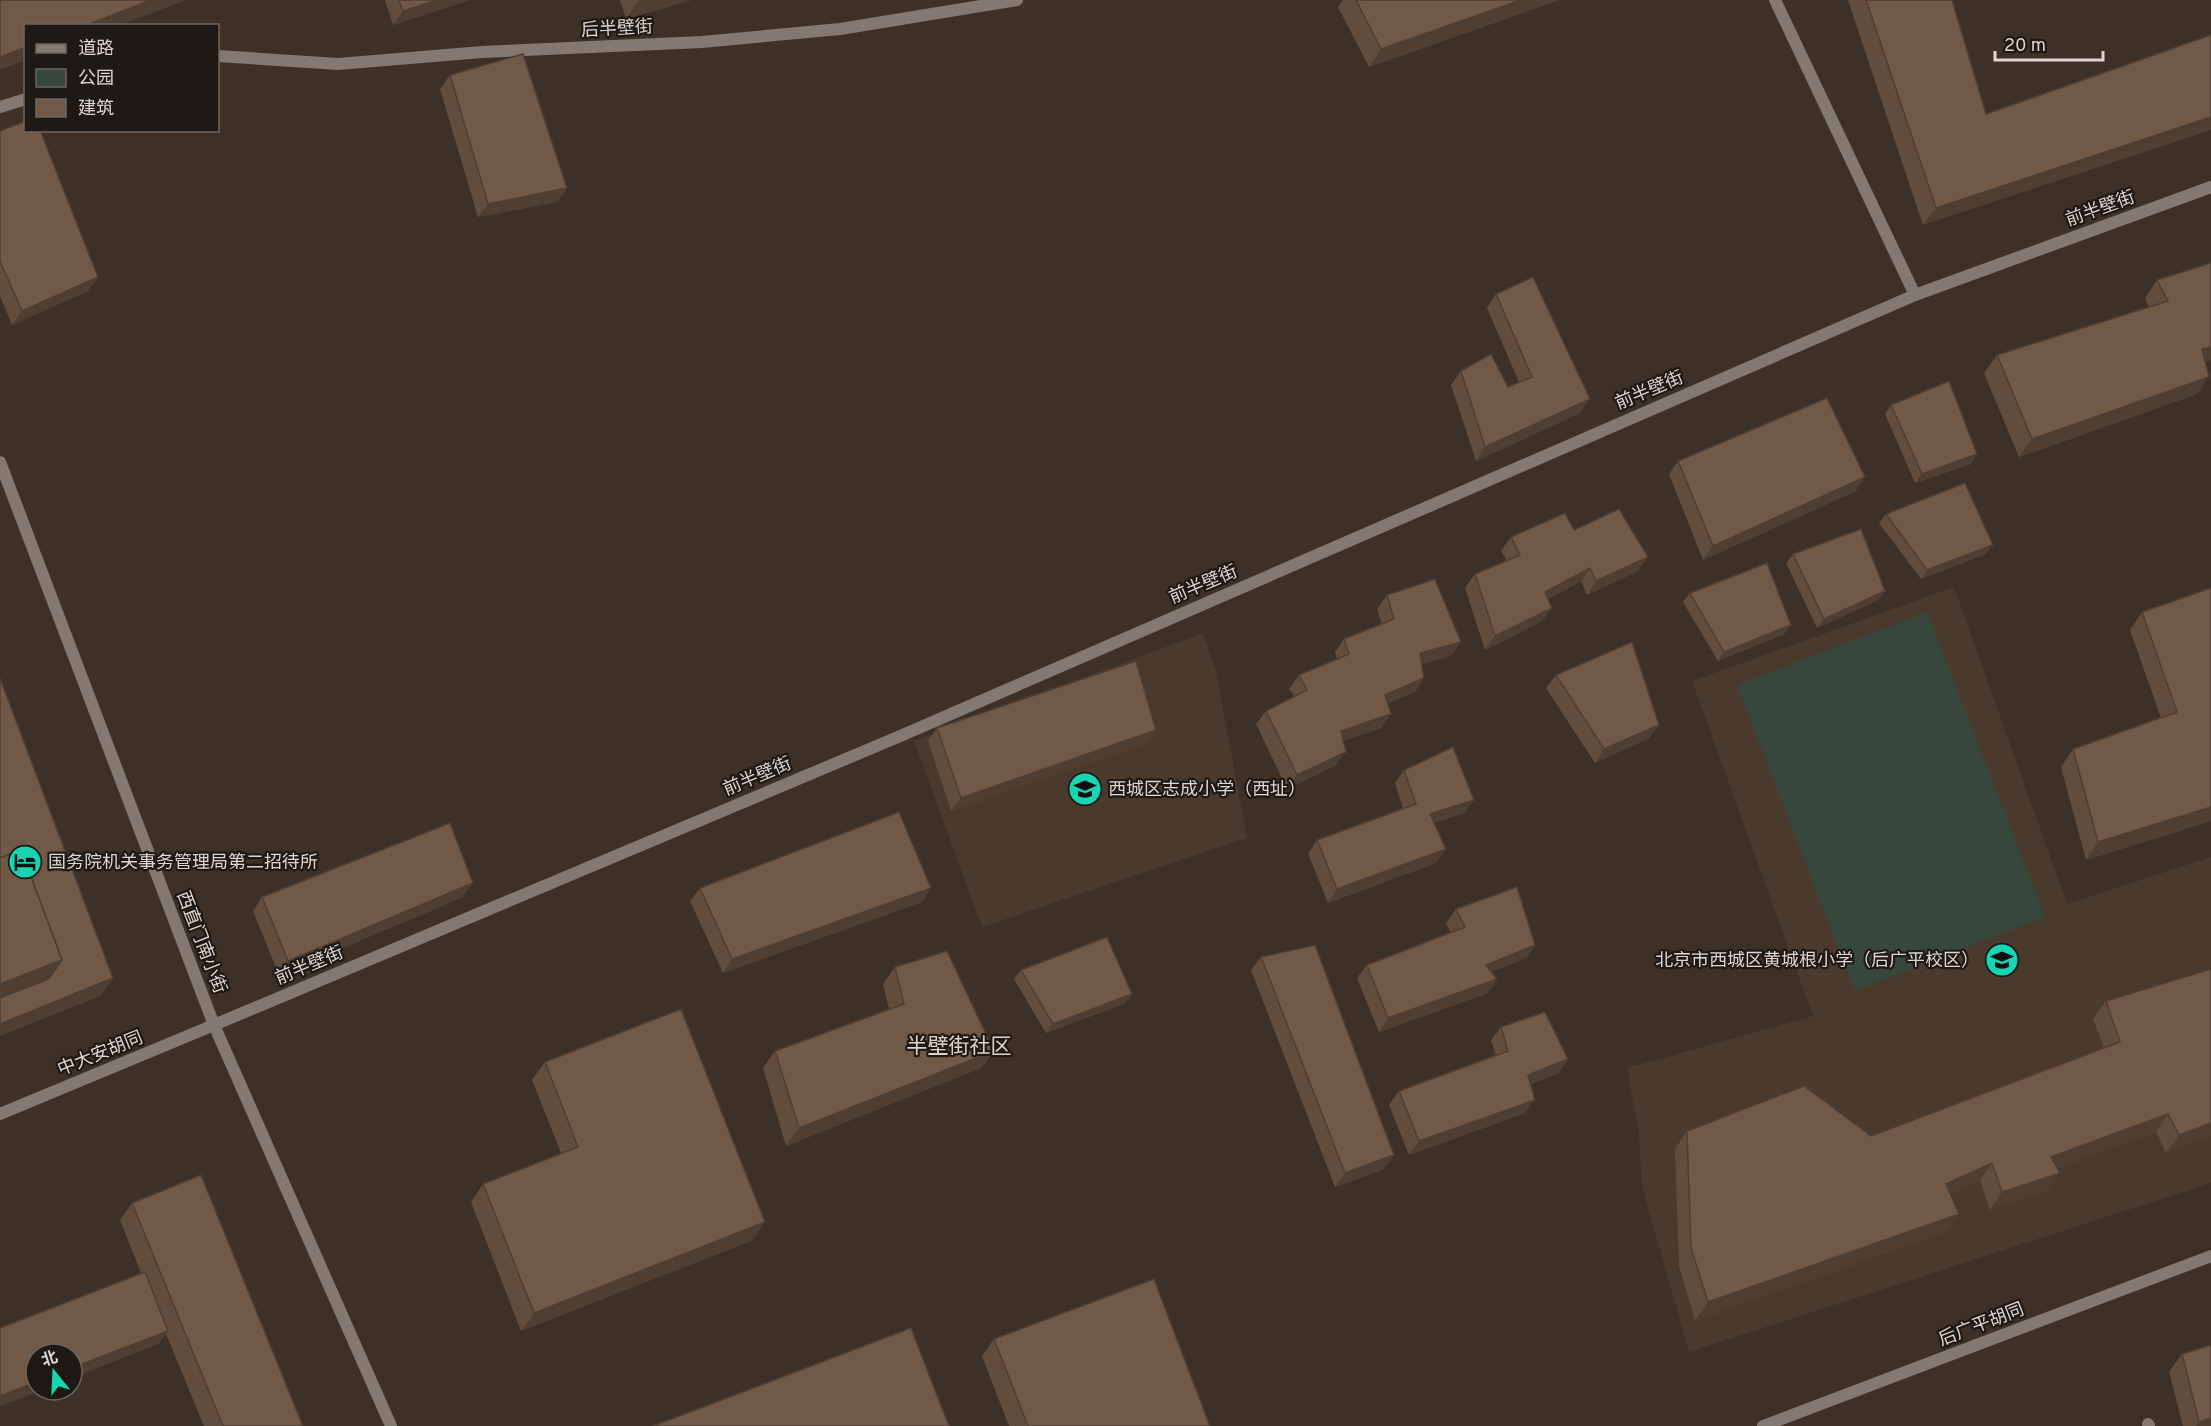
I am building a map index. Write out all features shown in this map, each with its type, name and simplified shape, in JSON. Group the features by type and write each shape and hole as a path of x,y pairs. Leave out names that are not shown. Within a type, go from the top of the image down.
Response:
{"street":[{"name":"后半壁街","path":"219,57 338,64 482,52 702,42 840,29 1017,0"},
{"path":"1774,0 1915,295"},
{"path":"0,107 24,100"},
{"name":"前半壁街","path":"214,1025 909,732 1915,295 2211,187"},
{"name":"西直门南小街","path":"0,462 214,1025 391,1426"},
{"name":"中大安胡同","path":"0,1114 214,1025"},
{"name":"后广平胡同","path":"1763,1426 2211,1256"}],"shaded area":[{"name":"北京市西城区黄城根小学（后广平校区）","path":"1954,587 2067,904 2211,857 2211,1183 1689,1352 1642,1187 1639,1135 1627,1068 1813,1016 1692,681"},
{"name":"西城区志成小学（西址）","path":"1203,633 1216,671 1247,838 982,927 914,741"}],"green space":[{"path":"1927,612 2045,917 1855,991 1737,685"}],"building":[{"path":"0,0 151,0 89,24 24,24 24,48 0,57"},
{"path":"399,0 437,0 403,11"},
{"path":"1356,0 1521,0 1381,49"},
{"path":"1866,0 1952,0 1986,114 2211,35 2211,117 1936,208"},
{"path":"523,54 567,188 488,204 450,75"},
{"path":"24,122 24,132 41,132 98,277 22,311 0,261 0,131"},
{"path":"2211,263 2211,347 2202,349 2209,377 2032,439 1997,355 2168,301 2157,280"},
{"path":"1533,277 1590,399 1485,447 1461,371 1491,354 1508,387 1532,377 1496,294"},
{"path":"1949,381 1977,454 1922,474 1891,405"},
{"path":"1827,398 1865,477 1713,546 1678,461"},
{"path":"1965,483 1993,545 1927,570 1886,514"},
{"path":"1619,509 1648,557 1596,581 1590,568 1545,592 1552,608 1495,636 1475,574 1520,555 1511,537 1565,513 1574,530"},
{"path":"1861,529 1885,591 1824,619 1793,554"},
{"path":"1767,563 1791,625 1724,652 1690,593"},
{"path":"1435,579 1461,642 1420,653 1424,678 1385,695 1391,714 1341,731 1346,752 1297,775 1266,711 1307,690 1299,675 1349,654 1344,639 1394,619 1387,595"},
{"path":"2211,588 2211,807 2098,842 2073,749 2177,712 2142,612"},
{"path":"1632,642 1659,725 1604,749 1556,675"},
{"path":"1136,661 1156,730 961,798 937,728"},
{"path":"0,678 113,978 0,1024 0,998 49,979 62,960 21,850 0,858"},
{"path":"1453,747 1474,800 1430,814 1446,849 1337,889 1317,840 1416,804 1404,770"},
{"path":"899,812 931,888 732,959 700,888"},
{"path":"450,823 473,883 288,961 262,897"},
{"path":"21,850 62,960 0,984 0,858"},
{"path":"1517,887 1535,945 1486,965 1497,979 1388,1018 1367,965 1465,927 1456,909"},
{"path":"1107,937 1132,994 1053,1024 1021,970"},
{"path":"1315,945 1394,1155 1345,1173 1261,957"},
{"path":"947,951 994,1051 799,1128 775,1051 904,1004 895,967"},
{"path":"2211,969 2211,1123 2179,1135 2168,1114 2051,1157 2060,1173 2002,1192 1992,1163 1946,1184 1959,1214 1708,1302 1691,1248 1687,1131 1804,1086 1871,1136 2120,1042 2106,1001"},
{"path":"681,1009 765,1222 534,1313 483,1184 578,1147 545,1062"},
{"path":"1545,1012 1568,1059 1528,1075 1535,1100 1419,1141 1399,1091 1508,1051 1501,1027"},
{"path":"201,1175 303,1426 223,1426 132,1203"},
{"path":"145,1272 168,1331 84,1363 84,1342 24,1342 24,1387 0,1396 0,1328"},
{"path":"1154,1279 1210,1426 1028,1426 994,1339"},
{"path":"911,1328 949,1426 653,1426"},
{"path":"2211,1345 2211,1418 2199,1422 2182,1354"}],"place":[{"name":"西城区志成小学（西址）","path":"1085,789"},
{"name":"国务院机关事务管理局第二招待所","path":"25,862"},
{"name":"北京市西城区黄城根小学（后广平校区）","path":"2002,960"}],"district":[{"name":"半壁街社区","path":"959,1046"}]}
